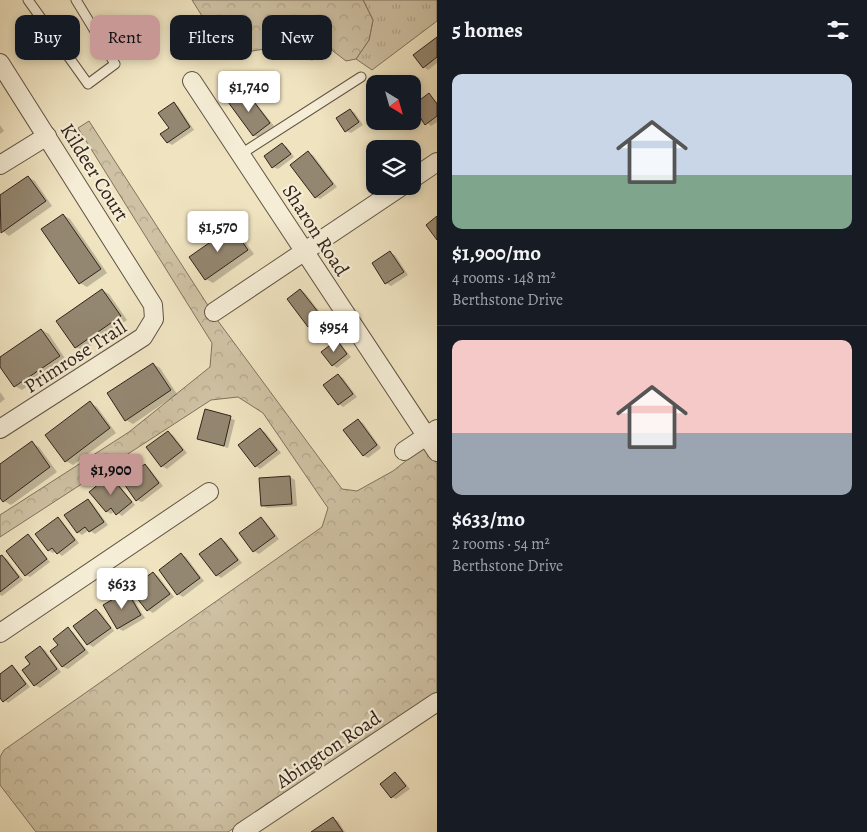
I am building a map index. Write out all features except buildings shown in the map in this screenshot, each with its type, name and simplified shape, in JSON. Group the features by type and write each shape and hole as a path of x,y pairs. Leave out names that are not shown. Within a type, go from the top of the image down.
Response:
{"street":[{"name":"Kildeer Court","path":"0,63 153,305"},
{"name":"Sharon Road","path":"192,81 304,251 432,432 437,452"},
{"path":"0,165 47,136"},
{"path":"421,173 437,162"},
{"path":"214,312 388,195"},
{"name":"Primrose Trail","path":"0,430 143,337 154,319 153,305"},
{"path":"404,451 432,432"},
{"path":"0,633 209,492"},
{"name":"Abington Road","path":"242,832 437,702"}],"lane":[{"path":"28,0 88,84 115,64 76,0"},
{"path":"241,154 361,77"}],"green space":[{"path":"192,0 363,0 373,20 369,40 356,59 346,61 332,50 332,15 262,15 262,49 252,51 252,15 201,15"},
{"path":"363,0 437,0 437,21 372,70 356,59 369,40 373,20"},
{"path":"89,121 218,321 342,489 357,491 393,471 425,446 437,464 437,693 228,832 36,832 0,785 0,757 4,750 322,527 328,508 263,413 238,397 211,400 0,537 0,515 129,432 210,367 212,343 78,128"}]}
